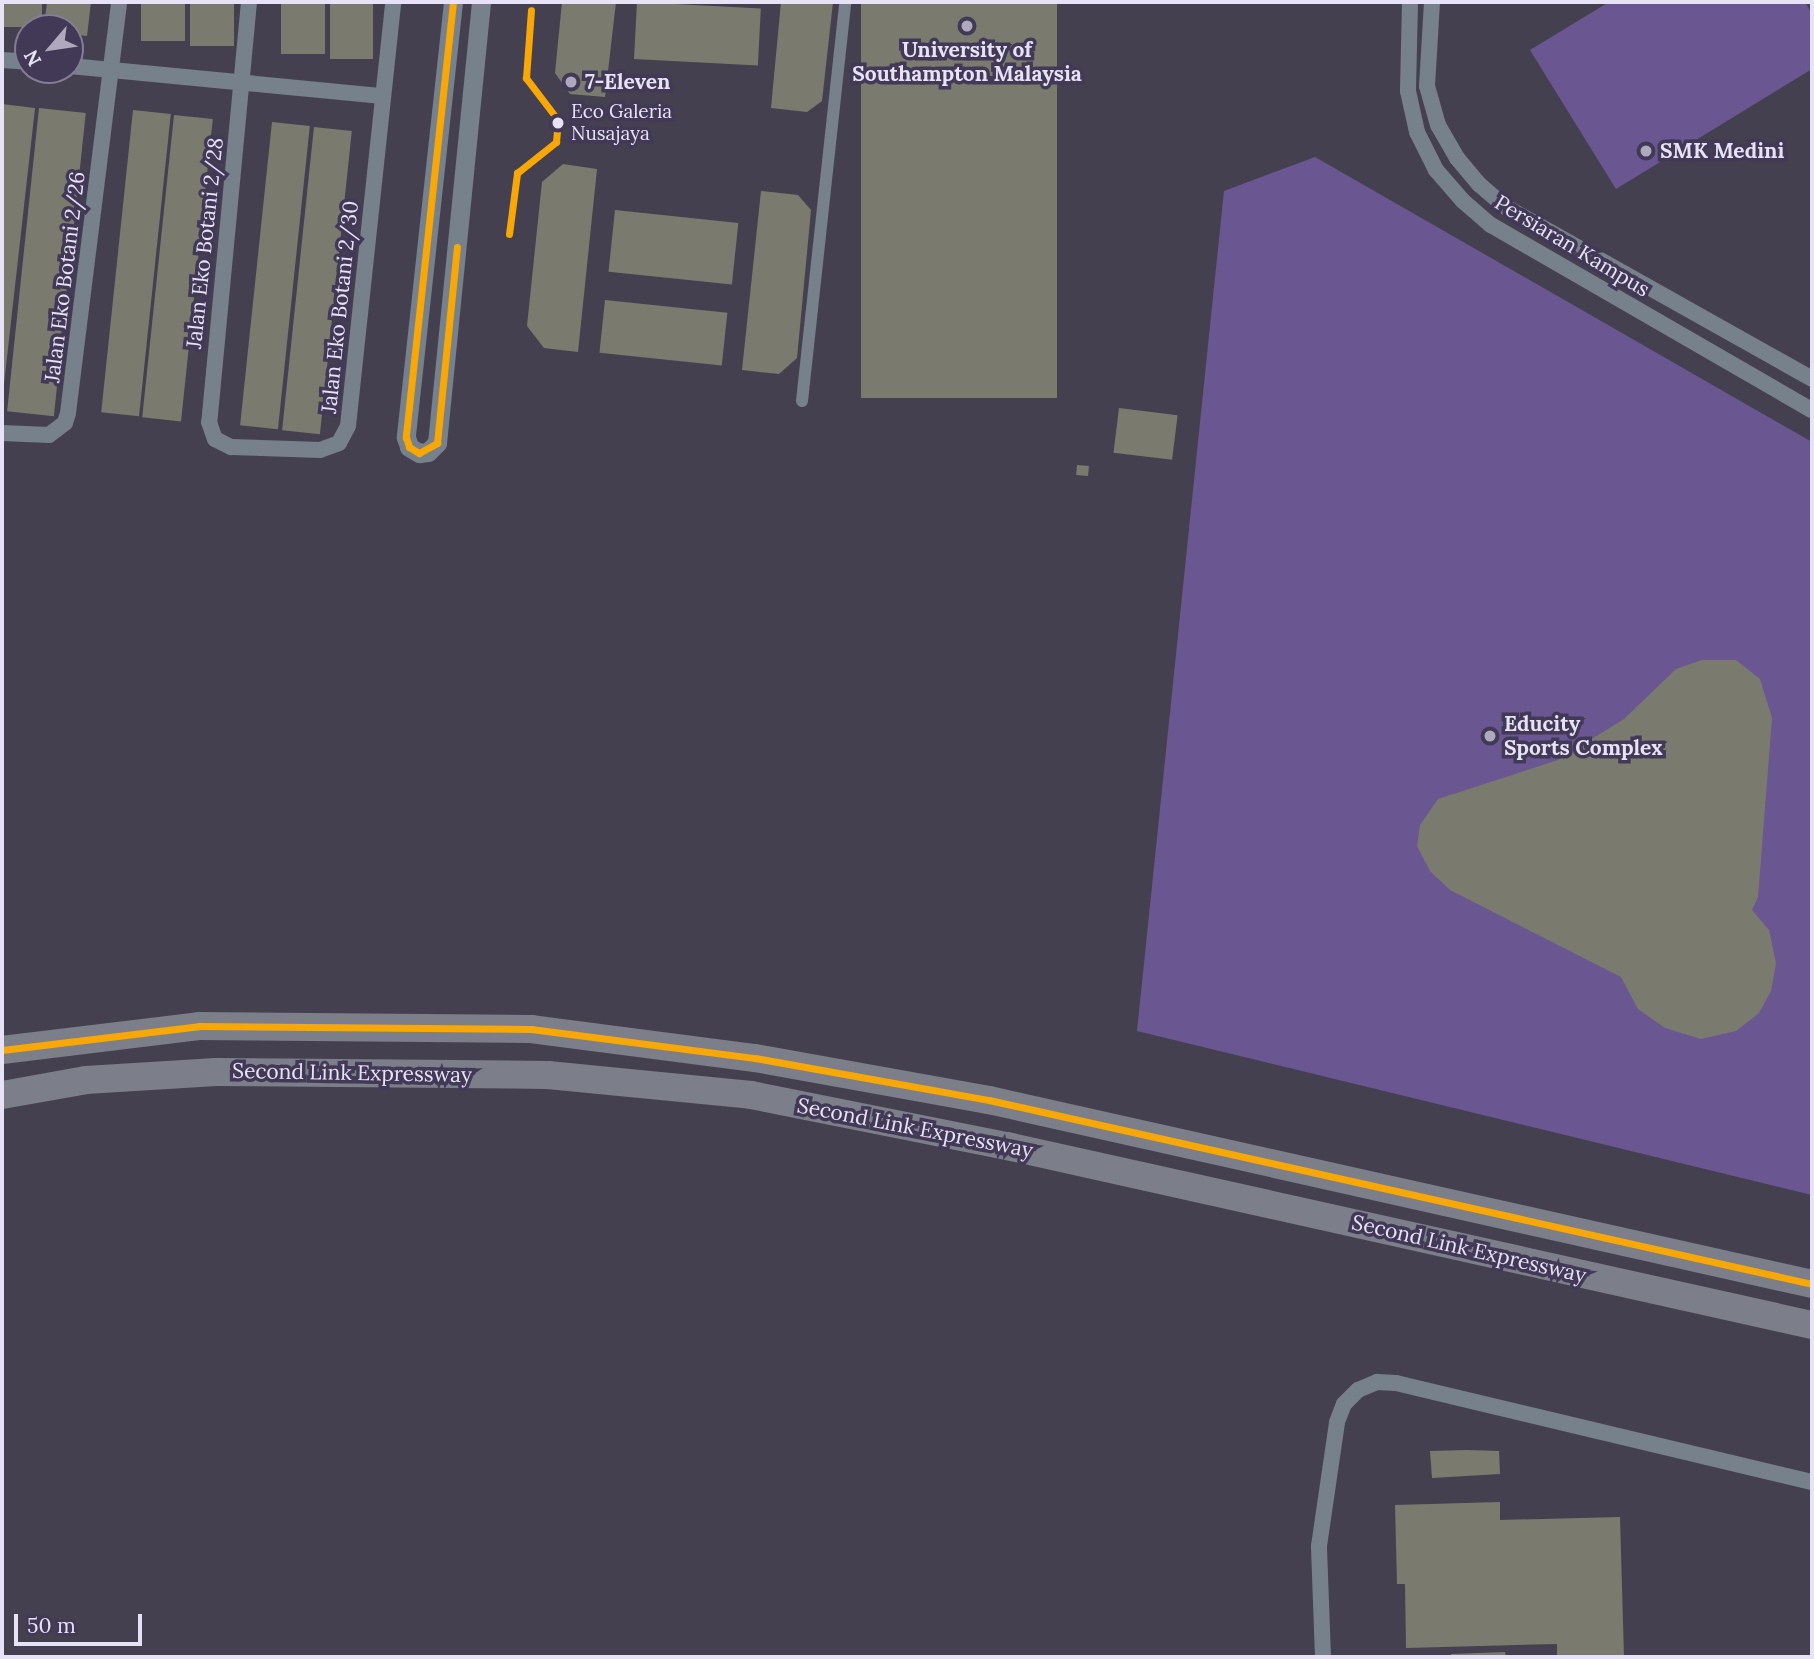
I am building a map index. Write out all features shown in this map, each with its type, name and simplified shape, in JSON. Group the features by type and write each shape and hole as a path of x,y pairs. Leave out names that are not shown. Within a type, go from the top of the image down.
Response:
{"highway":[{"name":"Second Link Expressway","path":"2,1051 199,1026 531,1029 755,1058 989,1100 1812,1284"},
{"name":"Second Link Expressway","path":"2,1095 86,1080 230,1072 548,1075 751,1095 1007,1146 1812,1325"}],"street":[{"name":"Jalan Eko Botani 2/26","path":"2,433 49,435 65,423 68,413 113,69 119,2"},
{"name":"Jalan Eko Botani 2/28","path":"210,407 249,2"},
{"path":"84,66 383,96 393,2"},
{"path":"453,2 406,438 409,447 424,454 437,443 481,2"},
{"path":"802,401 845,2"},
{"name":"Persiaran Kampus","path":"1410,2 1408,91 1417,132 1436,170 1463,201 1490,225 1812,410"},
{"name":"Persiaran Kampus","path":"1432,2 1427,86 1438,125 1479,185 1504,206 1812,379"},
{"name":"Jalan Eko Botani 2/30","path":"210,407 210,431 231,447 320,450 330,448 345,436 383,96"},
{"path":"1323,1657 1319,1546 1337,1422 1345,1404 1358,1390 1377,1382 1396,1383 1812,1482"}],"shaded area":[{"path":"1609,2 1805,2 1812,14 1812,69 1616,189 1530,50"},
{"name":"Educity Sports Complex","path":"1315,157 1812,442 1812,1195 1137,1031 1224,191"}],"building":[{"path":"2,2 42,2 42,14 14,14 14,27 2,27"},
{"path":"47,2 91,2 87,36 84,36 84,14 46,14"},
{"path":"141,2 185,2 185,41 141,41"},
{"path":"190,2 234,2 234,46 190,46"},
{"path":"281,2 325,2 325,54 281,54"},
{"path":"330,2 373,2 373,59 330,59"},
{"path":"562,2 616,2 605,97 570,94 555,73"},
{"path":"637,2 761,8 758,65 634,59"},
{"path":"781,2 833,2 822,101 807,112 771,108"},
{"path":"861,2 1057,2 1057,398 861,398"},
{"path":"2,104 35,108 4,384 2,384"},
{"path":"39,108 86,113 54,416 7,411"},
{"path":"133,110 171,114 139,416 101,412"},
{"path":"174,115 213,119 181,421 142,417"},
{"path":"272,122 310,126 278,429 240,425"},
{"path":"314,127 352,131 320,434 282,430"},
{"path":"563,164 597,169 578,352 544,348 527,326 542,182"},
{"path":"761,191 798,195 811,210 797,358 779,374 742,370"},
{"path":"615,210 738,223 732,285 609,272"},
{"path":"605,300 727,313 722,366 599,353"},
{"path":"1119,408 1178,415 1172,460 1114,453"},
{"path":"1077,465 1089,466 1088,476 1076,475"},
{"path":"1702,660 1736,660 1760,679 1772,718 1758,897 1752,910 1769,930 1776,963 1771,991 1759,1013 1736,1031 1701,1039 1665,1028 1638,1009 1621,977 1450,890 1430,871 1417,846 1420,825 1438,799 1558,760 1624,719 1676,669"},
{"path":"1430,1451 1499,1451 1500,1474 1432,1478"},
{"path":"1500,1502 1500,1520 1620,1517 1624,1657 1557,1657 1557,1644 1406,1648 1405,1584 1397,1584 1395,1505"},
{"path":"1505,1652 1506,1657 1451,1657 1451,1654"}],"transit line":[{"path":"453,2 406,437 409,447 419,453 437,443 457,247"},
{"path":"509,234 517,173 556,142 558,120 526,78 531,10"},
{"path":"2,1050 199,1026 531,1029 755,1058 989,1100 1812,1284"}],"place":[{"name":"University of Southampton Malaysia","path":"967,26"},
{"name":"7-Eleven","path":"571,82"},
{"name":"Eco Galeria Nusajaya","path":"558,123"},
{"name":"SMK Medini","path":"1646,151"},
{"name":"Educity Sports Complex","path":"1490,736"}]}
